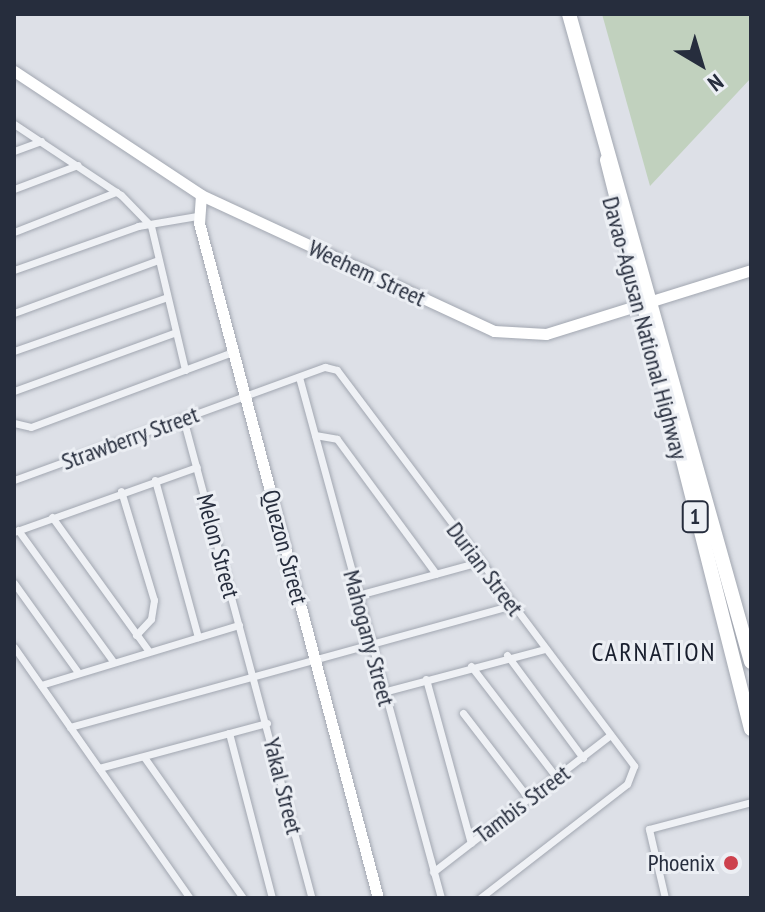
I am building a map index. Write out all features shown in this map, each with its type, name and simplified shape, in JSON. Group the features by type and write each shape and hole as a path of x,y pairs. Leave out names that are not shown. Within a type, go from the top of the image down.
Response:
{"highway":[{"name":"Davao-Agusan National Highway","path":"569,14 748,703 751,729"},
{"name":"Davao-Agusan National Highway","path":"645,302 751,662"}],"street":[{"name":"Weehem Street","path":"14,71 201,195 494,331 546,334 751,270"},
{"path":"14,124 116,192 151,226 185,370"},
{"path":"14,151 41,141"},
{"path":"14,189 78,165"},
{"path":"14,232 116,192"},
{"name":"Quezon Street","path":"201,195 197,216 378,898"},
{"path":"14,270 151,226 197,216"},
{"path":"14,313 158,260"},
{"path":"14,351 167,297"},
{"path":"14,391 176,332"},
{"path":"14,423 31,427 233,352"},
{"name":"Strawberry Street","path":"14,480 299,377 337,370"},
{"name":"Durian Street","path":"337,370 634,766 627,784 480,898"},
{"name":"Mahogany Street","path":"299,377 441,898"},
{"name":"Melon Street","path":"183,418 253,674"},
{"path":"315,435 337,439 436,574"},
{"path":"113,661 16,531 121,491 197,467"},
{"path":"155,480 198,637"},
{"path":"121,491 154,600 151,619 136,635"},
{"path":"52,517 148,650"},
{"path":"358,595 479,562"},
{"path":"14,583 77,671"},
{"path":"70,727 314,656 512,605"},
{"path":"41,685 77,671 239,625"},
{"path":"14,647 190,898"},
{"path":"383,692 507,655 545,649"},
{"path":"507,655 583,758"},
{"path":"471,666 557,778"},
{"name":"Yakal Street","path":"253,674 312,898"},
{"path":"426,679 471,843"},
{"path":"463,713 529,799"},
{"path":"99,768 267,723"},
{"path":"229,733 272,898"},
{"name":"Tambis Street","path":"433,872 610,735"},
{"path":"144,757 243,898"},
{"path":"665,898 649,829 751,802"}],"green space":[{"path":"602,14 751,14 751,78 650,186"}],"place":[{"name":"Phoenix","path":"731,863"}],"district":[{"name":"CARNATION","path":"654,652"}]}
